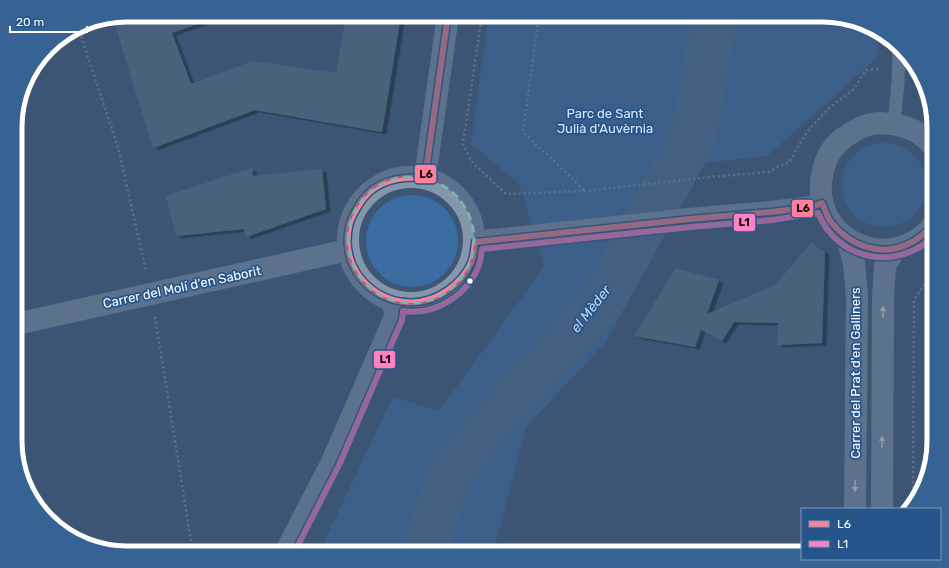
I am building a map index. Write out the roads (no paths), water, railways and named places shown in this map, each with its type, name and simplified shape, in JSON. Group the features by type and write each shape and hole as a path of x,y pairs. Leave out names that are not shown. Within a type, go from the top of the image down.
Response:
{"street":[{"path":"425,178 447,22"},
{"path":"927,141 917,132 894,124 877,123 856,129 838,142 826,160 820,181 822,203 831,223 847,238 857,244 867,248 880,250 895,249 909,245 927,233"},
{"path":"413,176 425,178 442,184 456,194 466,208 473,225 475,242 471,261 468,267 462,278 449,292 432,301 413,304 394,302 378,294 364,283 354,268 348,250 348,232 353,214 363,198 377,186 394,179 413,176"},
{"path":"475,242 812,207 822,203"},
{"name":"Carrer del Prat d'en Galliners","path":"847,238 854,263 856,297 855,508"},
{"name":"Carrer del Prat d'en Galliners","path":"882,508 883,298 885,266 895,249"},
{"name":"Carrer del Molí d'en Saborit","path":"22,323 348,250"},
{"path":"289,546 332,462 376,361 395,317 394,302"}],"lane":[{"path":"894,124 899,56"}],"waterway":[{"name":"el Mèder","path":"427,546 448,474 604,297 693,138 714,22"}],"park label":[{"name":"Parc de Sant Julià d'Auvèrnia","path":"605,120"}]}
